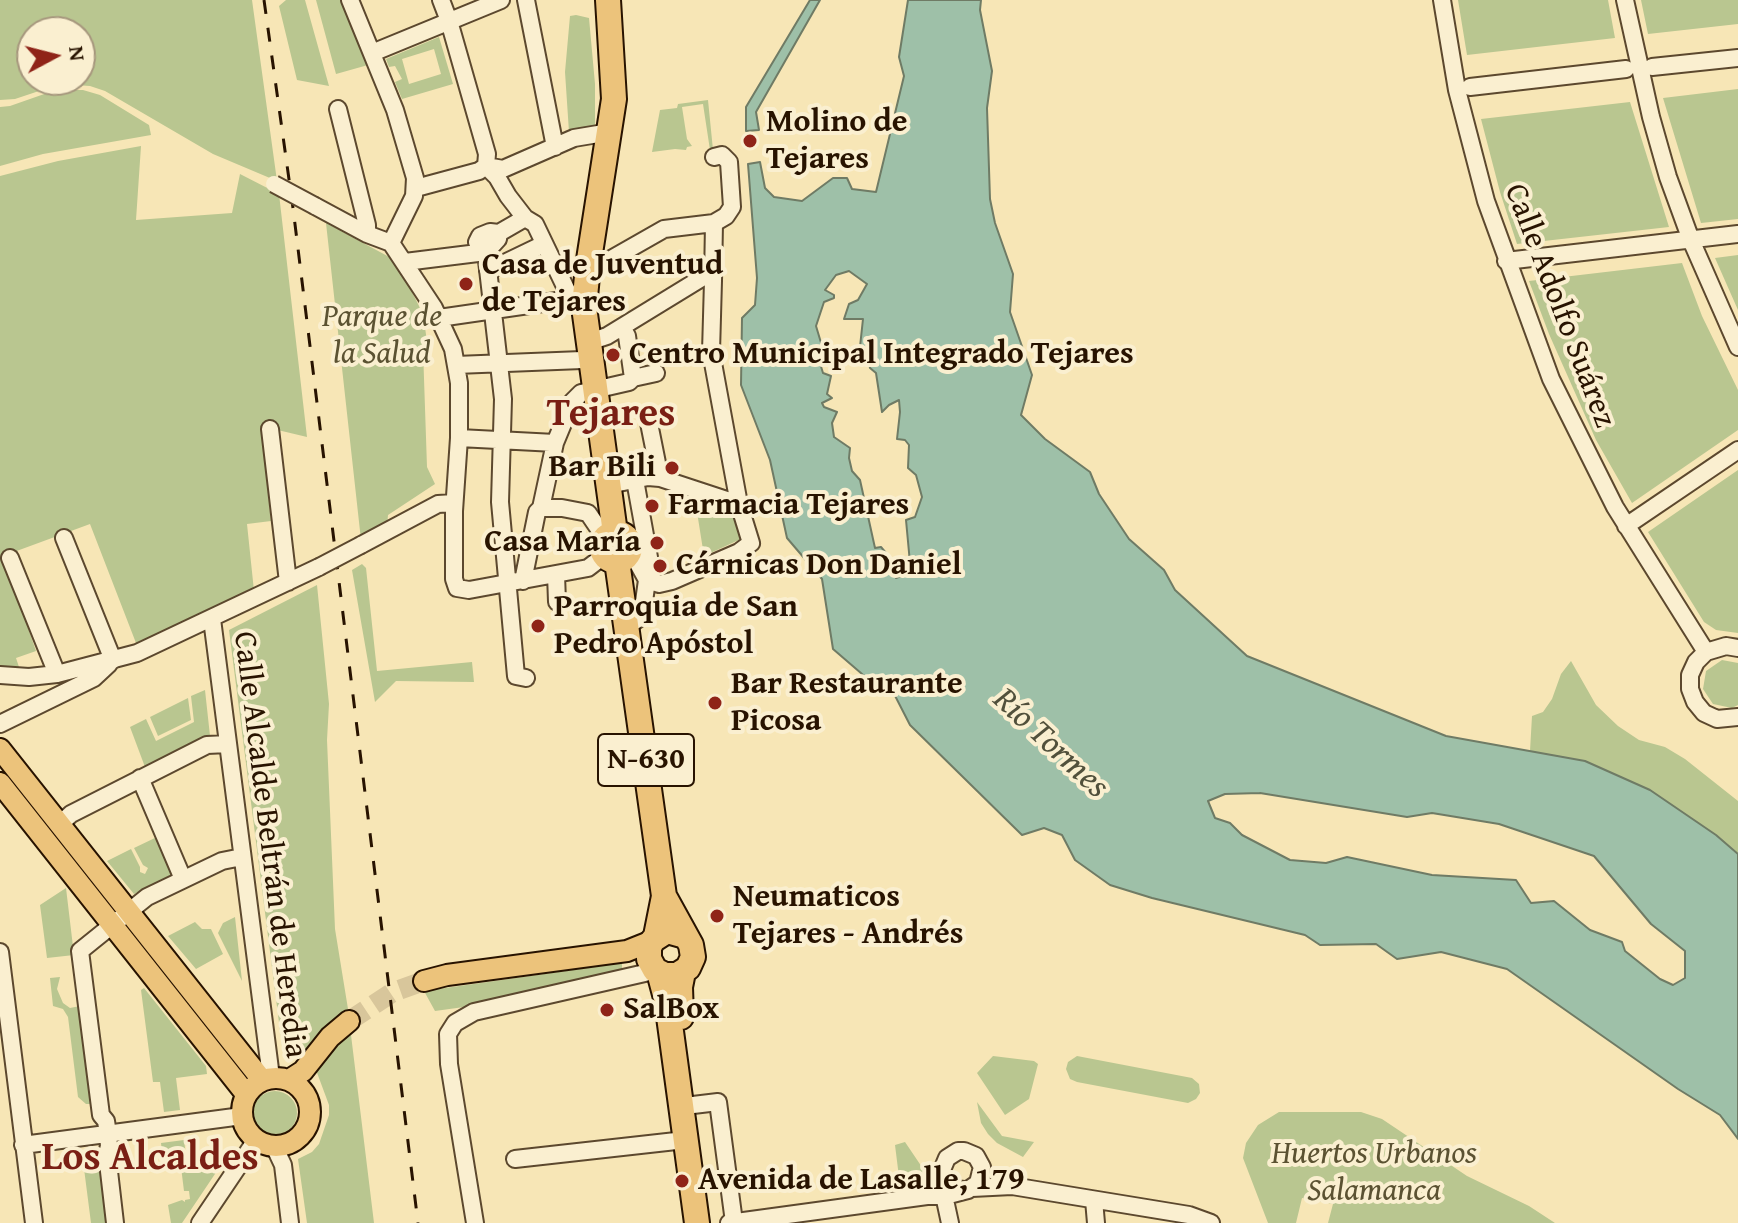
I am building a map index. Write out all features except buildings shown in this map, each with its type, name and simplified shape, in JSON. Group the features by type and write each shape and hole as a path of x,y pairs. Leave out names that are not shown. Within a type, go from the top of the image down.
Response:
{"highway":[{"name":"N-630","path":"608,0 614,77 610,132 588,266 578,298 609,485 611,543 627,623 664,896 654,957 667,1002 697,1223"},
{"name":"N-630","path":"654,957 693,957 691,945 664,896"},
{"path":"654,957 667,931 685,936"},
{"name":"N-630","path":"654,957 680,1003 709,1223"}],"main road":[{"path":"0,749 129,911 285,1079 306,1095 310,1114 303,1133 275,1149 244,1126 242,1116 246,1094 0,783"},
{"path":"424,981 447,975 654,957"},
{"path":"246,1094 285,1079 349,1021"}],"street":[{"path":"350,0 395,110 416,188 391,243"},
{"path":"439,318 578,298 535,224 525,218 486,166 487,154 441,0"},
{"path":"372,53 501,0"},
{"path":"526,0 555,147"},
{"name":"Calle Adolfo Suárez","path":"1442,0 1457,90 1486,201 1551,379 1626,526 1706,652"},
{"path":"1625,0 1651,117 1691,240 1738,347"},
{"path":"1652,67 1738,58"},
{"path":"1470,87 1626,69"},
{"path":"338,109 367,234"},
{"path":"416,188 479,171 486,166 503,169 574,138 610,132"},
{"path":"588,266 599,266 664,229 714,223 728,214 733,200 729,162 722,155 714,157"},
{"path":"274,184 367,234 391,243 439,318 453,349 456,365 459,438 454,503 454,579 460,590 588,568 611,543"},
{"path":"525,218 499,233 480,236 477,242 484,252 488,271 503,399 500,502 516,582 516,676 526,678"},
{"path":"635,480 652,583 672,581 739,552 751,543 739,504 711,352 714,223"},
{"path":"1506,261 1738,234"},
{"path":"488,271 544,244"},
{"path":"405,262 484,252"},
{"path":"456,365 498,363 586,351 705,276 711,279"},
{"path":"622,327 627,336 633,378"},
{"path":"516,582 537,512 541,508 555,443 572,402 581,393 656,373"},
{"path":"648,418 660,478"},
{"path":"270,429 288,582"},
{"path":"459,438 555,443"},
{"path":"1626,526 1738,450"},
{"path":"609,485 660,478 739,504"},
{"path":"0,675 29,677 57,674 161,644 319,567 438,504 454,503"},
{"path":"541,508 584,511 611,543 649,577"},
{"path":"64,538 113,660"},
{"path":"10,558 57,674"},
{"path":"556,574 557,602"},
{"path":"627,623 642,616 649,577"},
{"name":"Calle Alcalde Beltrán de Heredia","path":"212,619 228,744 285,1079"},
{"path":"1738,648 1726,646 1706,652 1696,662 1690,675 1690,689 1704,713 1717,719 1738,717"},
{"path":"0,724 94,678 113,660"},
{"path":"60,824 71,814 207,745 228,744"},
{"path":"140,778 183,879"},
{"path":"115,1223 107,1154 108,1134 106,1121 101,1115 80,951 147,897 222,861 237,858"},
{"path":"0,952 34,1223"},
{"path":"475,1223 449,1064 448,1034 455,1023 474,1012 645,973 654,957"},
{"path":"693,1105 718,1102 732,1223 824,1217 927,1196 943,1183"},
{"path":"23,1145 242,1116"},
{"path":"515,1159 685,1140"},
{"path":"200,1223 275,1149"},
{"path":"275,1149 290,1223"},
{"path":"950,1223 943,1183 947,1158 958,1151 970,1152 982,1167 980,1180 968,1189"},
{"path":"982,1167 1003,1185"},
{"path":"943,1183 968,1189 1003,1185 1189,1215 1211,1223"},
{"path":"1094,1200 1096,1223"}],"green space":[{"path":"0,0 252,0 277,181 213,154 96,88 96,16 16,16 16,96 24,96 0,100"},
{"path":"286,0 305,0 329,86 297,80 279,6"},
{"path":"316,0 342,0 368,65 336,74"},
{"path":"1458,0 1608,0 1615,38 1467,55"},
{"path":"1641,0 1738,0 1738,24 1648,34"},
{"path":"570,16 589,18 595,125 569,132 565,72"},
{"path":"439,37 453,84 402,99 395,82 402,79 395,66 389,67 386,59","holes":["434,49 441,74 409,84 402,59"]},
{"path":"1738,89 1738,219 1701,223 1663,98"},
{"path":"96,94 149,125 151,135 43,154 0,166 0,107 39,96"},
{"path":"708,100 713,150 710,150 703,104 682,107 687,139 692,146 686,150 652,152 660,110"},
{"path":"1630,102 1669,227 1517,244 1481,119"},
{"path":"141,146 136,220 232,213 240,174 279,194 307,437 261,426 271,521 247,524 254,591 136,643 90,524 3,556 36,651 16,658 20,670 0,666 0,176 58,161"},
{"name":"Parque de la Salud","path":"326,223 398,264 423,314 428,348 423,349 427,467 435,484 388,515 387,526 361,540"},
{"path":"1738,255 1738,310 1715,258"},
{"path":"1682,263 1702,316 1738,390 1738,430 1632,503 1596,440 1529,281"},
{"path":"1738,470 1738,633 1716,630 1704,622 1648,532"},
{"path":"713,500 728,506 743,538 704,556 697,512 708,511"},
{"path":"362,564 366,568 377,671 472,662 474,682 396,681 375,702 352,570"},
{"path":"317,585 329,704 327,740 335,929 348,1009 312,1041 302,1056 282,1046 229,630"},
{"path":"1722,660 1738,663 1738,705 1732,708 1713,704 1703,689 1706,671"},
{"path":"1571,661 1596,705 1618,726 1639,740 1665,747 1685,759 1738,801 1738,854 1716,835 1650,790 1586,761 1530,751 1532,716 1543,712 1552,699 1561,674"},
{"path":"205,690 210,736 145,767 130,727 146,719 156,741 194,722 191,696"},
{"path":"188,698 191,720 158,736 150,717"},
{"path":"157,837 171,875 134,894 107,861 131,849 140,872 145,874 148,868 134,848"},
{"path":"66,888 74,955 47,958 40,905"},
{"path":"235,917 242,981 218,933 223,923"},
{"path":"195,922 202,929 211,929 223,954 196,969 168,936"},
{"path":"622,963 622,970 464,1007 435,1011 424,991"},
{"path":"60,977 57,989 63,1003 70,1008 80,1006 93,1104 86,1104 78,1097 68,1017 63,1009 53,1006 50,978"},
{"path":"144,988 206,1066 207,1074 176,1078 180,1110 164,1112 160,1082 153,1082 141,990"},
{"path":"351,1035 374,1223 307,1223 298,1159 312,1152 319,1144 329,1115 329,1105 316,1070 340,1042"},
{"path":"993,1056 1038,1064 1029,1099 1005,1115 977,1073"},
{"path":"1077,1056 1192,1078 1199,1084 1200,1093 1188,1103 1077,1082 1070,1079 1066,1069 1068,1062"},
{"path":"275,1091 291,1097 297,1113 291,1129 275,1135 259,1129 253,1113 259,1097"},
{"path":"977,1102 1002,1136 1034,1142 1023,1157 997,1143 988,1134 981,1123"},
{"name":"Huertos Urbanos Salamanca","path":"1279,1112 1361,1112 1382,1119 1467,1176 1529,1206 1555,1223 1328,1223 1333,1204 1302,1198 1296,1223 1268,1223 1243,1158 1246,1143 1258,1125"},
{"path":"184,1140 188,1171 219,1168 182,1223 171,1223 168,1205 190,1199 189,1191 184,1191 181,1167 171,1165 164,1169 161,1143"},
{"path":"905,1142 928,1176 929,1185 905,1188 904,1184 900,1185 895,1145"},
{"path":"98,1151 108,1223 91,1223 82,1153"}],"water":[{"path":"810,0 820,0 756,112 759,130 746,131 746,107"},
{"name":"Río Tormes","path":"908,0 981,0 980,10 992,71 987,108 990,199 1013,274 1010,312 1032,375 1021,415 1045,439 1090,472 1099,494 1129,539 1164,570 1175,590 1247,656 1446,736 1585,761 1650,790 1716,835 1738,854 1738,1139 1720,1115 1507,969 1441,952 1397,959 1376,944 1320,945 1305,935 1110,885 1075,860 1062,835 1044,828 1022,835 910,725 889,684 869,680 833,649 822,579 787,538 770,460 741,385 742,318 755,305 757,278 748,164 760,162 765,188 774,197 802,201 833,178 847,178 852,189 876,192 904,76 899,57","holes":["849,271 867,284 858,300 849,304 844,319 863,319 859,356 868,357 870,368 876,373 882,412 899,400 897,439 905,440 909,445 908,468 916,475 922,497 915,517 906,520 910,563 907,574 896,578 891,569 891,559 881,547 875,548 860,480 852,471 850,448 834,437 832,423 837,412 824,407 822,403 832,398 827,394 831,376 823,373 819,360 825,356 816,326 824,302 834,298 825,290 836,275","1260,793 1407,817 1432,813 1499,824 1594,856 1651,924 1685,951 1685,978 1673,985 1660,979 1625,951 1622,942 1590,930 1554,901 1531,903 1516,880 1432,875 1347,857 1326,863 1290,860 1242,835 1230,823 1215,818 1208,801 1225,794"]}],"tunnel":[{"path":"349,1021 393,992 424,981"}],"railway":[{"path":"264,0 293,208 418,1223"}],"place":[{"name":"Molino de Tejares","path":"750,141"},
{"name":"Casa de Juventud de Tejares","path":"466,284"},
{"name":"Centro Municipal Integrado Tejares","path":"613,355"},
{"name":"Bar Bili","path":"672,468"},
{"name":"Farmacia Tejares","path":"652,506"},
{"name":"Casa María","path":"657,543"},
{"name":"Cárnicas Don Daniel","path":"660,566"},
{"name":"Parroquia de San Pedro Apóstol","path":"538,626"},
{"name":"Bar Restaurante Picosa","path":"715,703"},
{"name":"Neumaticos Tejares - Andrés","path":"717,916"},
{"name":"SalBox","path":"607,1010"},
{"name":"Avenida de Lasalle, 179","path":"682,1181"}],"district":[{"name":"Tejares","path":"611,415"},
{"name":"Los Alcaldes","path":"150,1159"}]}
